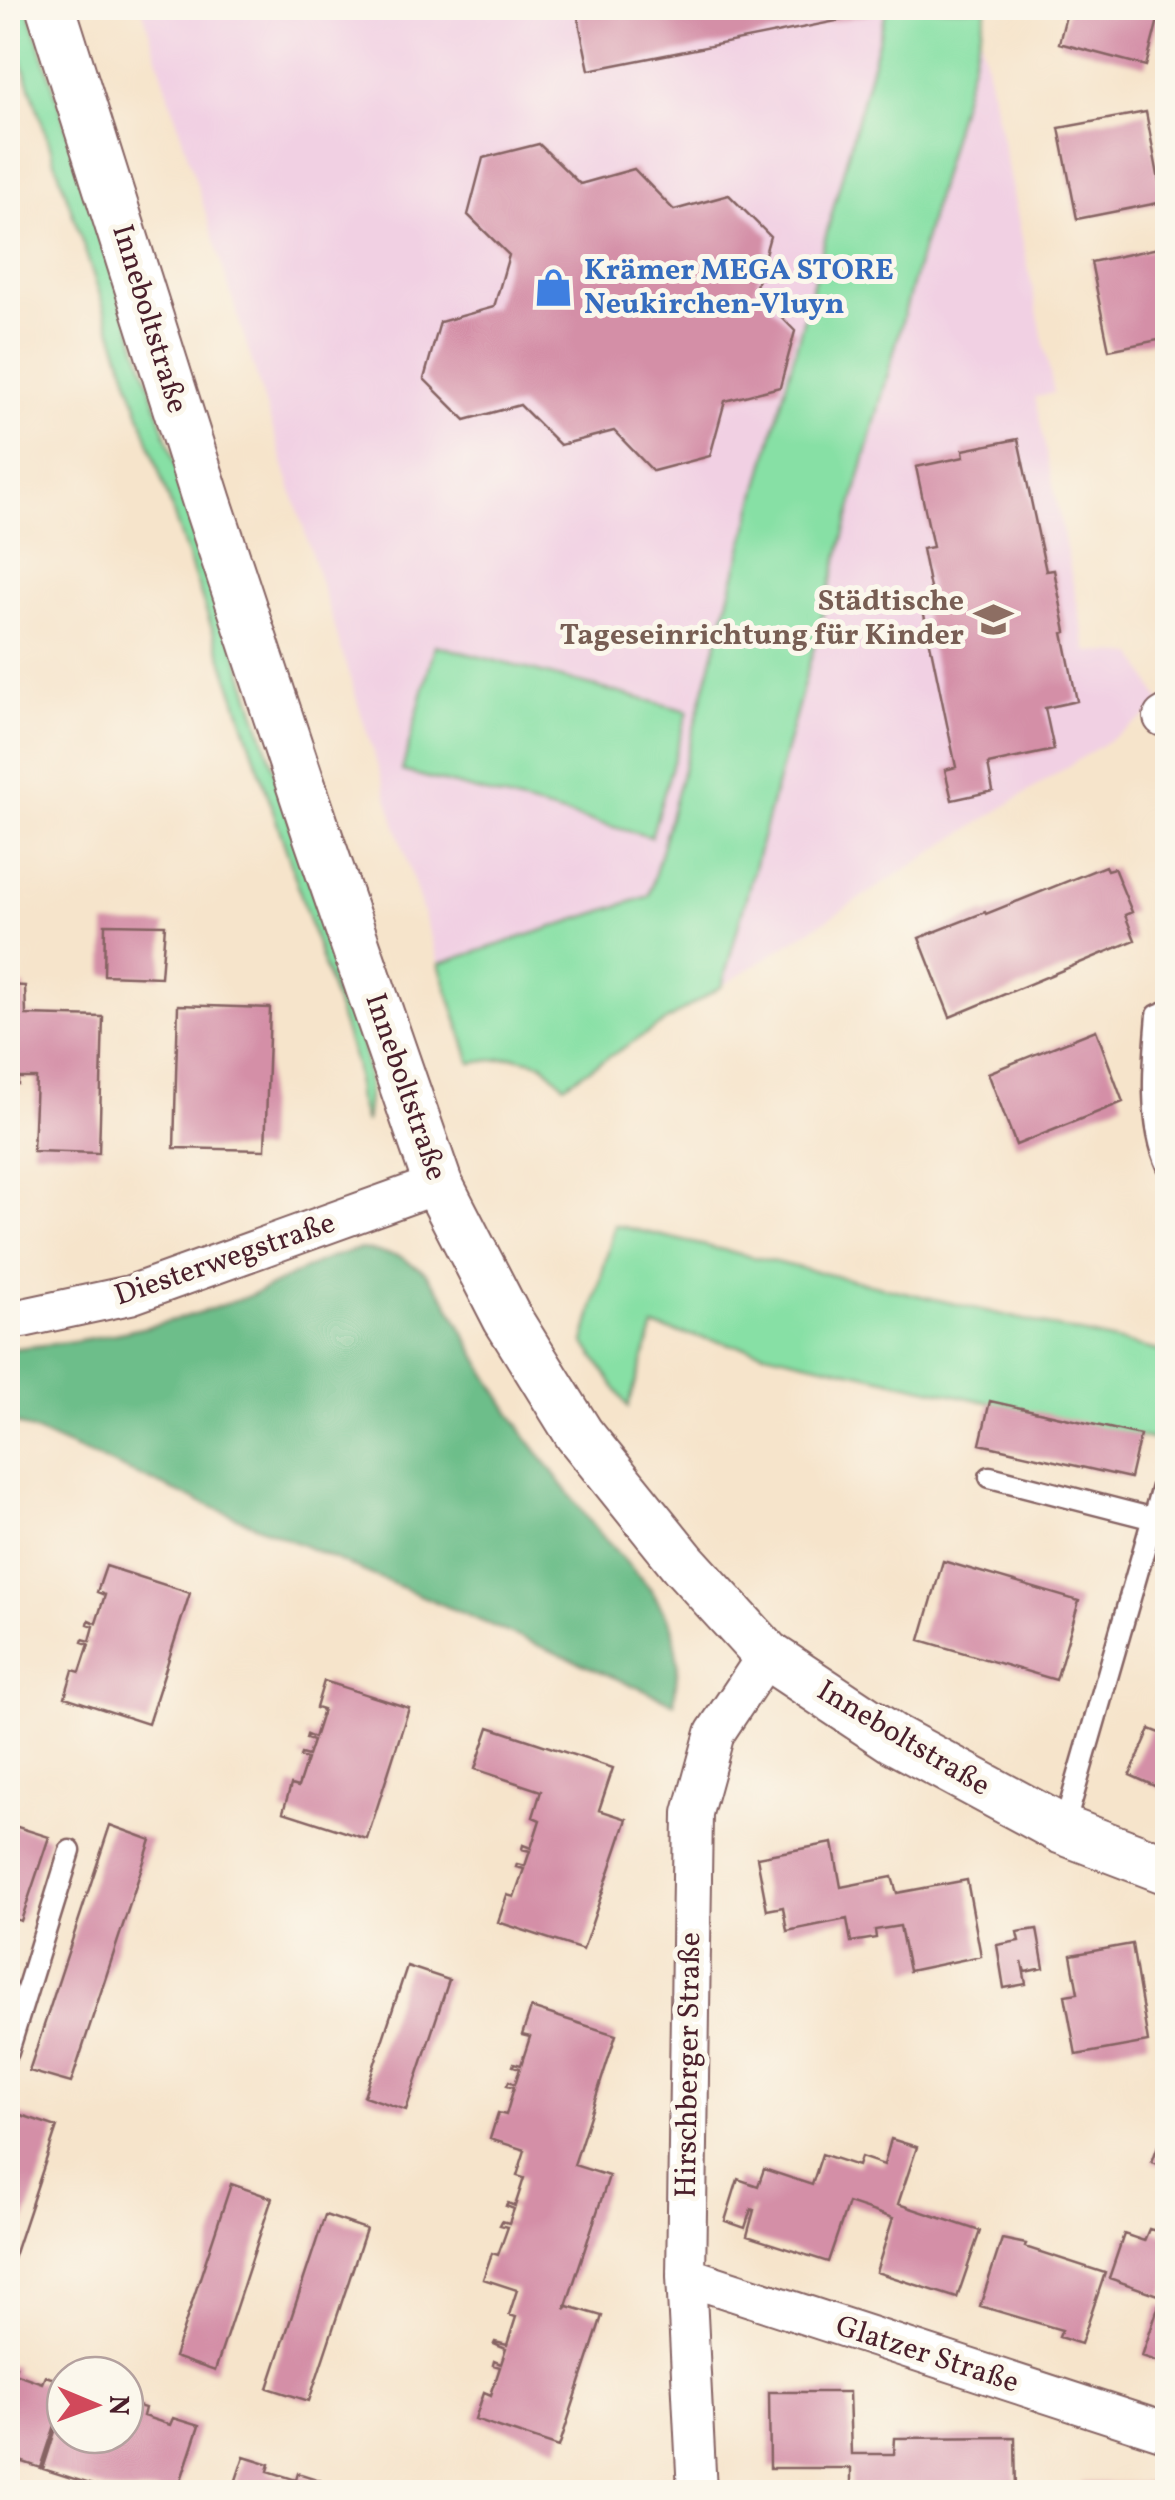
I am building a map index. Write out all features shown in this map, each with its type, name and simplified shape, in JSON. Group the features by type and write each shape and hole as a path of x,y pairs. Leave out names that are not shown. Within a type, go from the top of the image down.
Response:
{"street":[{"name":"Inneboltstraße","path":"52,8 207,502 438,1184 507,1318 579,1434 682,1564 767,1655 892,1738 1062,1830 1168,1870"},
{"name":"Diesterwegstraße","path":"8,1318 130,1296 438,1184"},
{"name":"Hirschberger Straße","path":"697,2492 686,2276 693,1813 715,1733 767,1655"},
{"name":"Glatzer Straße","path":"686,2276 1168,2433"}],"lane":[{"path":"1168,1011 1158,1015 1152,1072 1160,1150 1168,1166"},
{"path":"1062,1830 1168,1466"},
{"path":"990,1477 1154,1519"},
{"path":"8,2051 70,1851"}],"shaded area":[{"path":"142,8 887,8 649,896 439,964"},
{"path":"980,34 1054,393 1035,397 1087,651 1135,655 1163,706 722,986"}],"green space":[{"path":"8,8 28,8 363,1045 369,1088 365,1123 357,1095 356,1067 8,21"},
{"path":"887,8 987,8 722,986 564,1085 542,1063 514,1057 471,1063 439,964 649,896"},
{"path":"435,645 688,711 651,837 402,771"},
{"path":"615,1225 1167,1353 1167,1410 1160,1441 654,1327 628,1407 584,1342"},
{"path":"362,1249 399,1256 425,1272 445,1298 524,1434 595,1528 652,1591 672,1626 678,1663 674,1703 8,1420 8,1349 97,1337 184,1317 241,1299 316,1264"}],"building":[{"path":"576,8 888,8 589,70"},
{"path":"1068,8 1161,8 1146,66 1059,43"},
{"path":"1146,112 1163,202 1077,219 1059,128"},
{"path":"539,144 580,184 634,169 674,210 729,195 770,236 755,290 795,331 780,387 725,401 710,456 653,471 614,431 560,445 520,405 465,420 424,379 440,322 494,307 509,255 468,215 483,158"},
{"path":"1168,246 1168,338 1109,350 1091,262"},
{"name":"Städtische Tageseinrichtung für Kinder","path":"1018,439 1046,571 1054,570 1077,701 1045,708 1054,750 988,764 993,791 952,800 945,770 956,767 922,605 933,603 922,549 933,547 916,467 964,457 963,450"},
{"path":"1105,866 1107,870 1114,868 1132,912 1125,915 1135,940 950,1017 919,938"},
{"path":"105,924 165,925 161,977 104,975"},
{"path":"8,985 25,986 26,1015 103,1017 99,1153 33,1151 36,1078 18,1078 18,1084 8,1083"},
{"path":"178,1005 270,1008 265,1150 174,1148"},
{"path":"1096,1030 1123,1102 1016,1145 988,1073"},
{"path":"990,1401 1140,1435 1130,1478 980,1444"},
{"path":"943,1561 1079,1601 1056,1680 920,1640"},
{"path":"106,1566 190,1593 148,1724 65,1697 73,1670 80,1672 89,1644 83,1639 90,1641 94,1626 88,1624 89,1620 96,1623 105,1595 97,1592"},
{"path":"324,1681 409,1708 367,1839 283,1812 291,1785 298,1787 307,1759 301,1754 308,1756 313,1741 306,1739 307,1735 314,1738 323,1710 316,1708"},
{"path":"489,1727 613,1768 599,1810 627,1819 583,1950 498,1922 507,1895 514,1897 524,1869 516,1867 517,1864 525,1866 530,1851 522,1849 523,1845 531,1848 540,1820 533,1817 541,1791 475,1769"},
{"path":"1150,1729 1168,1736 1168,1792 1130,1775"},
{"path":"8,1824 49,1837 21,1921 8,1917"},
{"path":"110,1825 151,1840 71,2083 29,2071"},
{"path":"833,1843 841,1887 892,1877 897,1893 967,1880 981,1956 909,1971 900,1926 875,1930 876,1938 851,1942 847,1919 787,1931 783,1907 767,1910 757,1857"},
{"path":"1037,1929 1044,1968 1025,1972 1022,1962 1026,1984 1004,1988 997,1945 1019,1941 1017,1932"},
{"path":"1132,1944 1148,2042 1076,2055 1065,1995 1078,1993 1071,1955"},
{"path":"407,1966 449,1980 406,2110 364,2096"},
{"path":"531,2008 616,2035 574,2165 609,2176 565,2309 568,2306 602,2316 559,2447 475,2419 484,2392 491,2395 500,2367 493,2365 494,2361 501,2364 506,2349 494,2344 507,2345 516,2317 509,2315 517,2290 483,2279 492,2253 498,2255 508,2227 500,2225 502,2221 509,2223 514,2209 506,2206 515,2206 524,2178 517,2176 525,2150 490,2139 498,2113 506,2115 514,2087 507,2085 509,2081 515,2084 520,2068 513,2066 521,2065 530,2037 522,2035"},
{"path":"15,2113 57,2127 8,2274 8,2135"},
{"path":"1163,2132 1168,2133 1168,2167 1152,2162"},
{"path":"891,2139 917,2147 898,2204 980,2231 957,2298 876,2272 893,2218 848,2203 828,2262 747,2236 754,2210 751,2209 745,2228 725,2221 738,2179 758,2186 764,2169 812,2185 822,2154 858,2166 861,2157 884,2165"},
{"path":"231,2184 272,2198 215,2371 174,2357"},
{"path":"325,2215 366,2229 309,2401 268,2388"},
{"path":"1149,2229 1168,2234 1168,2283 1163,2297 1109,2278 1124,2234 1144,2241"},
{"path":"1002,2239 1105,2273 1081,2344 1059,2337 1062,2330 980,2306"},
{"path":"1159,2305 1168,2307 1168,2365 1142,2356"},
{"path":"8,2364 16,2366 14,2373 42,2383 45,2376 45,2455 41,2468 8,2457"},
{"path":"769,2392 849,2392 851,2454 894,2454 895,2438 1015,2437 1016,2492 851,2492 851,2468 770,2468"},
{"path":"145,2417 170,2425 173,2418 199,2426 177,2492 115,2492 43,2469 47,2455 145,2455"},
{"path":"244,2456 270,2464 268,2471 296,2480 298,2473 320,2480 318,2488 331,2492 232,2492"},
{"path":"1082,2483 1164,2483 1164,2492 1082,2492"}],"place":[{"name":"Krämer MEGA STORE Neukirchen-Vluyn","path":"554,288"},
{"name":"Städtische Tageseinrichtung für Kinder","path":"994,619"}]}
